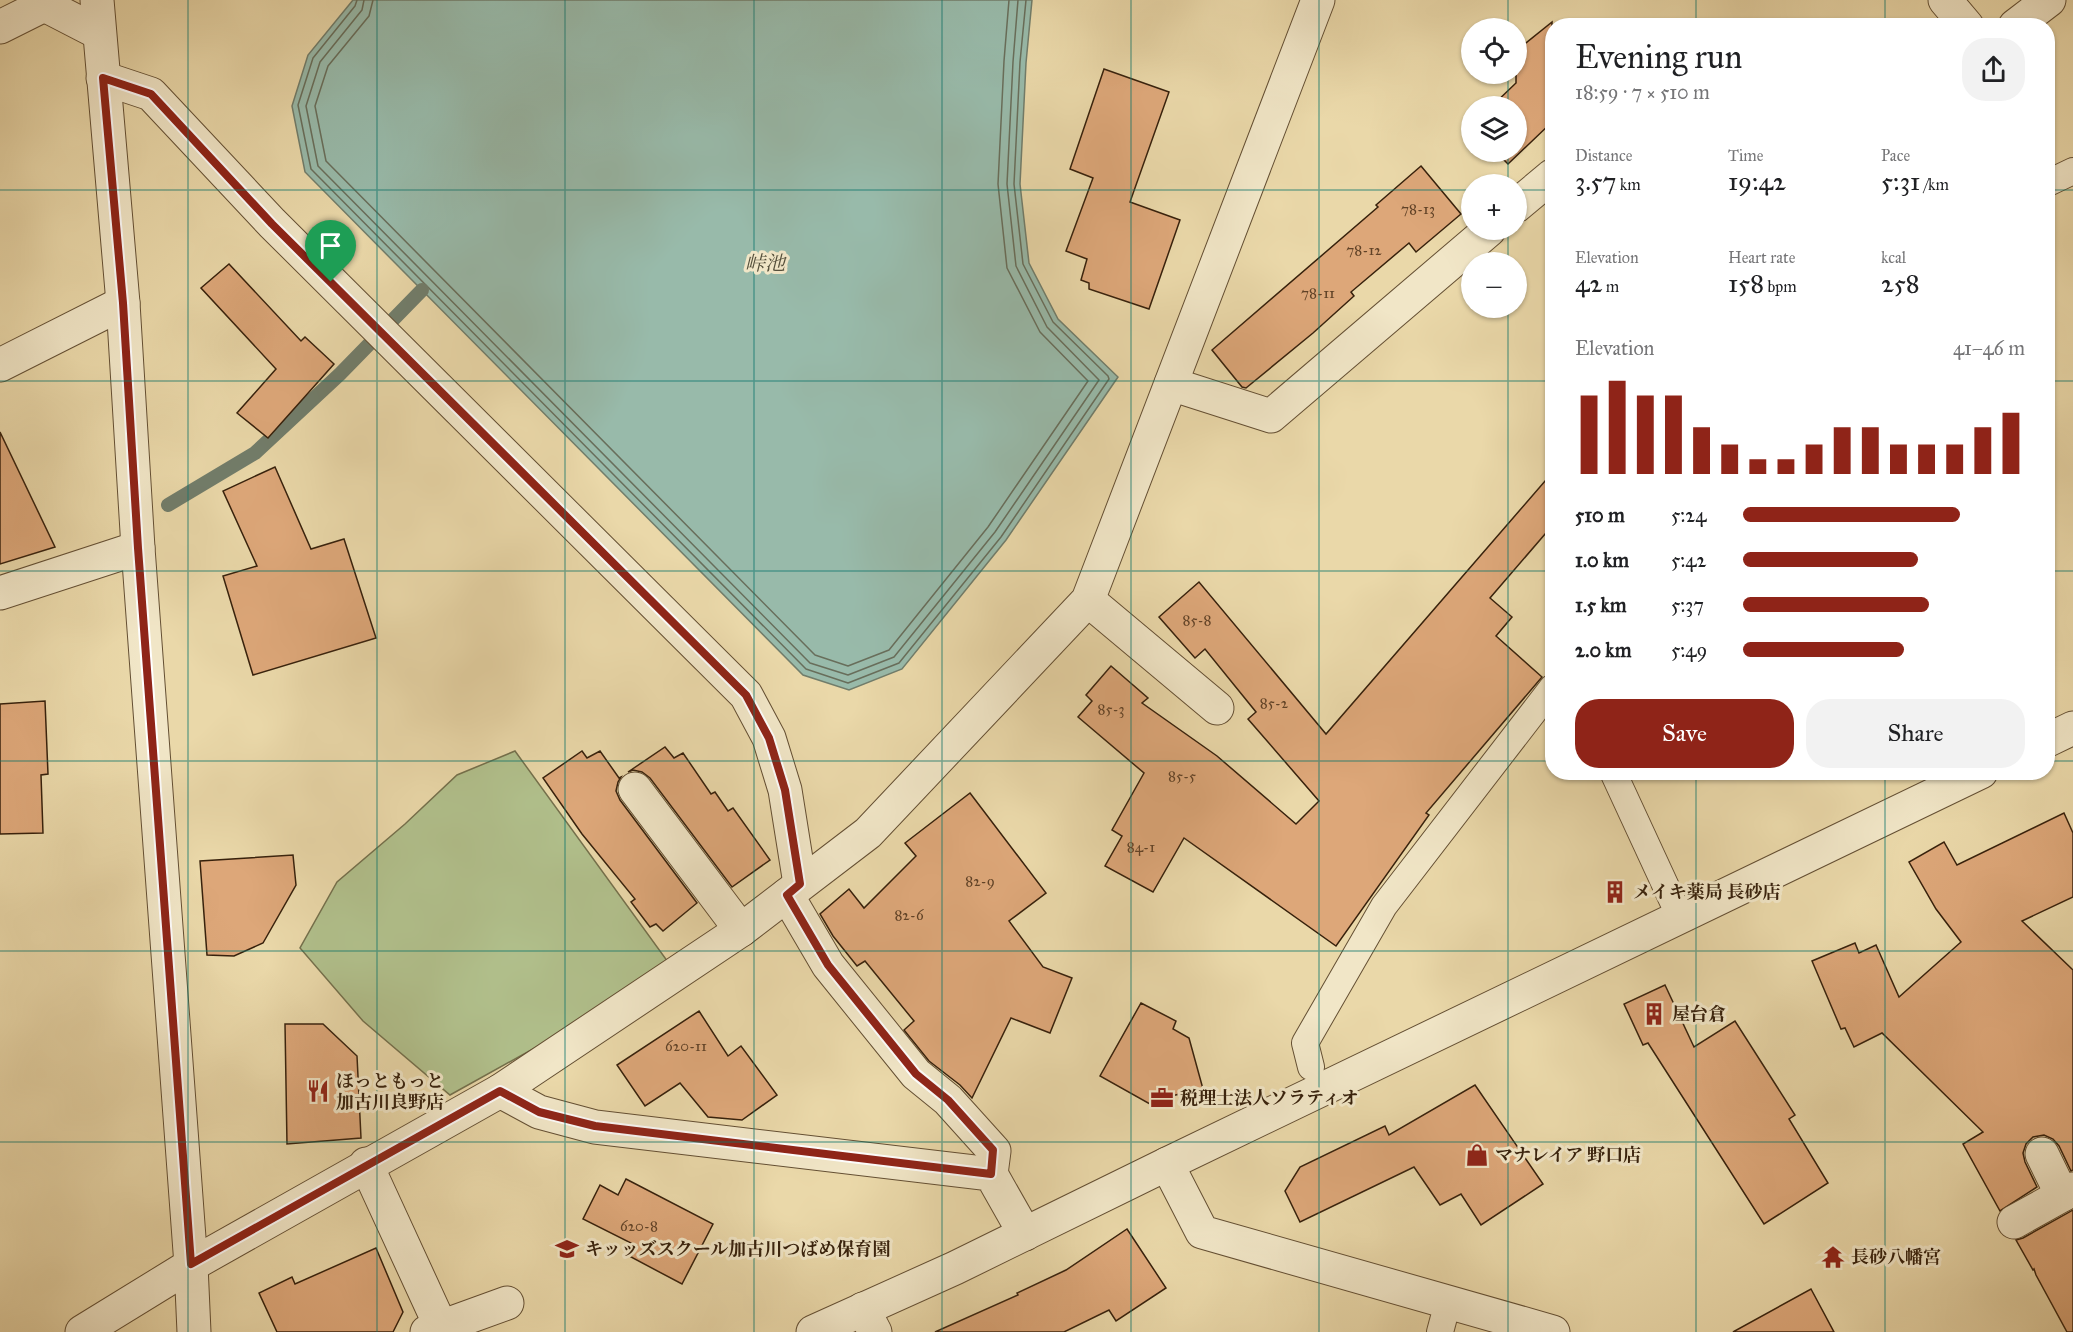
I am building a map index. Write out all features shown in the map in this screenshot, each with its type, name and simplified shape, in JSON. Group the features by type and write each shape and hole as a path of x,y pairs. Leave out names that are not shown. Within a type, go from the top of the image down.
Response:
{"street":[{"path":"97,0 123,303 138,548 191,1264 194,1332"},
{"path":"82,1332 191,1264 500,1091 741,930 868,833 1088,600 1318,0"},
{"path":"1945,0 1960,18"},
{"path":"2025,18 2049,0"},
{"path":"0,27 40,2 99,33"},
{"path":"103,78 151,94 272,224 746,695 769,738 785,790 794,890 835,974 916,1074 948,1100 993,1150 991,1174 1025,1234"},
{"path":"1527,197 1545,182"},
{"path":"1171,384 1271,416 1477,240"},
{"path":"0,365 123,303"},
{"path":"0,593 138,548"},
{"path":"1088,600 1217,708"},
{"path":"813,1332 869,1321 956,1268 1964,780"},
{"path":"635,789 741,930"},
{"path":"500,1091 539,1112 595,1126 991,1174"},
{"path":"2014,1222 2067,1192 2042,1154"},
{"path":"366,1164 434,1329 507,1303"},
{"path":"1167,1164 1202,1232 1444,1317 1553,1332"}],"lane":[{"path":"2055,180 2073,171"},
{"path":"1311,1067 1305,1043 1384,906 1545,697"},
{"path":"1617,780 1680,917"}],"green space":[{"path":"515,751 668,962 560,1034 450,1095 363,1021 300,948 337,882 405,824 457,775"}],"water":[{"name":"峠池","path":"353,0 1032,0 1026,63 1020,184 1029,263 1058,319 1118,377 1006,540 902,669 849,690 803,675 305,172 292,106 308,55"}],"building":[{"path":"1545,28 1545,129 1527,146 1527,96 1502,96 1515,84 1527,84 1527,42"},
{"path":"1104,69 1169,92 1130,202 1180,220 1149,309 1089,289 1089,283 1081,280 1087,259 1066,251 1093,178 1070,169"},
{"path":"1421,166 1461,214 1416,252 1409,243 1351,292 1354,296 1313,333 1246,388 1242,387 1212,350 1378,207 1376,205"},
{"path":"229,264 301,341 305,337 334,364 268,438 237,413 276,369 201,288"},
{"path":"0,432 55,547 0,564"},
{"path":"275,467 311,549 344,539 376,638 253,675 223,576 257,566 223,491"},
{"path":"1545,481 1545,534 1490,598 1512,617 1496,636 1542,677 1426,813 1429,815 1336,946 1184,838 1153,892 1105,866 1122,836 1112,830 1144,773 1078,717 1092,701 1086,695 1111,666 1148,698 1142,703 1217,756 1296,824 1319,801 1248,719 1256,712 1205,649 1195,658 1159,617 1199,582 1326,734"},
{"path":"45,701 48,774 41,775 43,833 0,834 0,704"},
{"path":"665,747 674,758 683,753 711,794 715,792 728,811 733,808 770,860 732,887 650,778 642,772 633,770 628,772"},
{"path":"582,751 587,758 600,751 619,778 621,777 616,791 620,800 697,903 663,931 656,924 650,927 631,902 635,899 582,834 543,778"},
{"path":"970,793 1046,893 1009,921 1043,967 1072,978 1050,1033 1011,1018 972,1098 960,1085 929,1061 904,1030 914,1021 865,961 857,966 833,936 820,914 849,889 864,908 916,856 905,843"},
{"path":"2064,813 2073,833 2073,897 2022,921 2073,970 2073,1170 2071,1171 2053,1139 2044,1135 2033,1137 2026,1144 2023,1153 2037,1187 2000,1211 1963,1144 1983,1132 1882,1033 1854,1047 1845,1028 1841,1029 1812,961 1855,943 1859,953 1876,945 1899,997 1961,942 1936,909 1909,862 1944,842 1957,865"},
{"path":"293,855 296,885 263,943 234,956 207,955 200,861"},
{"path":"1665,985 1694,1047 1735,1021 1795,1115 1789,1119 1828,1183 1764,1224 1648,1043 1643,1045 1624,1004"},
{"path":"1141,1003 1176,1021 1173,1029 1189,1038 1203,1089 1162,1098 1157,1108 1100,1076"},
{"path":"699,1011 728,1056 741,1046 777,1095 742,1120 708,1117 680,1083 645,1106 617,1065"},
{"path":"285,1024 323,1024 357,1056 361,1138 287,1144"},
{"path":"1475,1085 1543,1184 1481,1225 1461,1194 1440,1205 1414,1167 1300,1222 1285,1191 1300,1167 1385,1126 1389,1135"},
{"path":"626,1179 713,1224 682,1284 631,1257 637,1246 583,1219 600,1185 618,1195"},
{"path":"2073,1210 2073,1332 2067,1332 2016,1240"},
{"path":"1127,1229 1166,1288 1116,1321 1109,1310 1064,1332 935,1332 1018,1295 1017,1293 1066,1270"},
{"path":"376,1248 403,1312 393,1332 277,1332 259,1293 292,1277 295,1284"},
{"path":"1811,1289 1834,1332 1733,1332"}],"waterway":[{"path":"168,505 255,453 340,374 422,290"}],"place":[{"name":"メイキ薬局 長砂店","path":"1615,892"},
{"name":"屋台倉","path":"1654,1014"},
{"name":"ほっともっと 加古川良野店","path":"318,1091"},
{"name":"税理士法人ソラティオ","path":"1162,1098"},
{"name":"マナレイア 野口店","path":"1477,1155"},
{"name":"キッッズスクール加古川つばめ保育園","path":"567,1249"},
{"name":"長砂八幡宮","path":"1833,1257"}],"route":[{"path":"103,78 151,94 272,224 331,282 746,695 769,738 785,790 800,884 787,895 828,965 916,1074 948,1100 993,1150 991,1174 595,1126 539,1112 500,1091 191,1264 138,548 123,303 103,78"}]}
